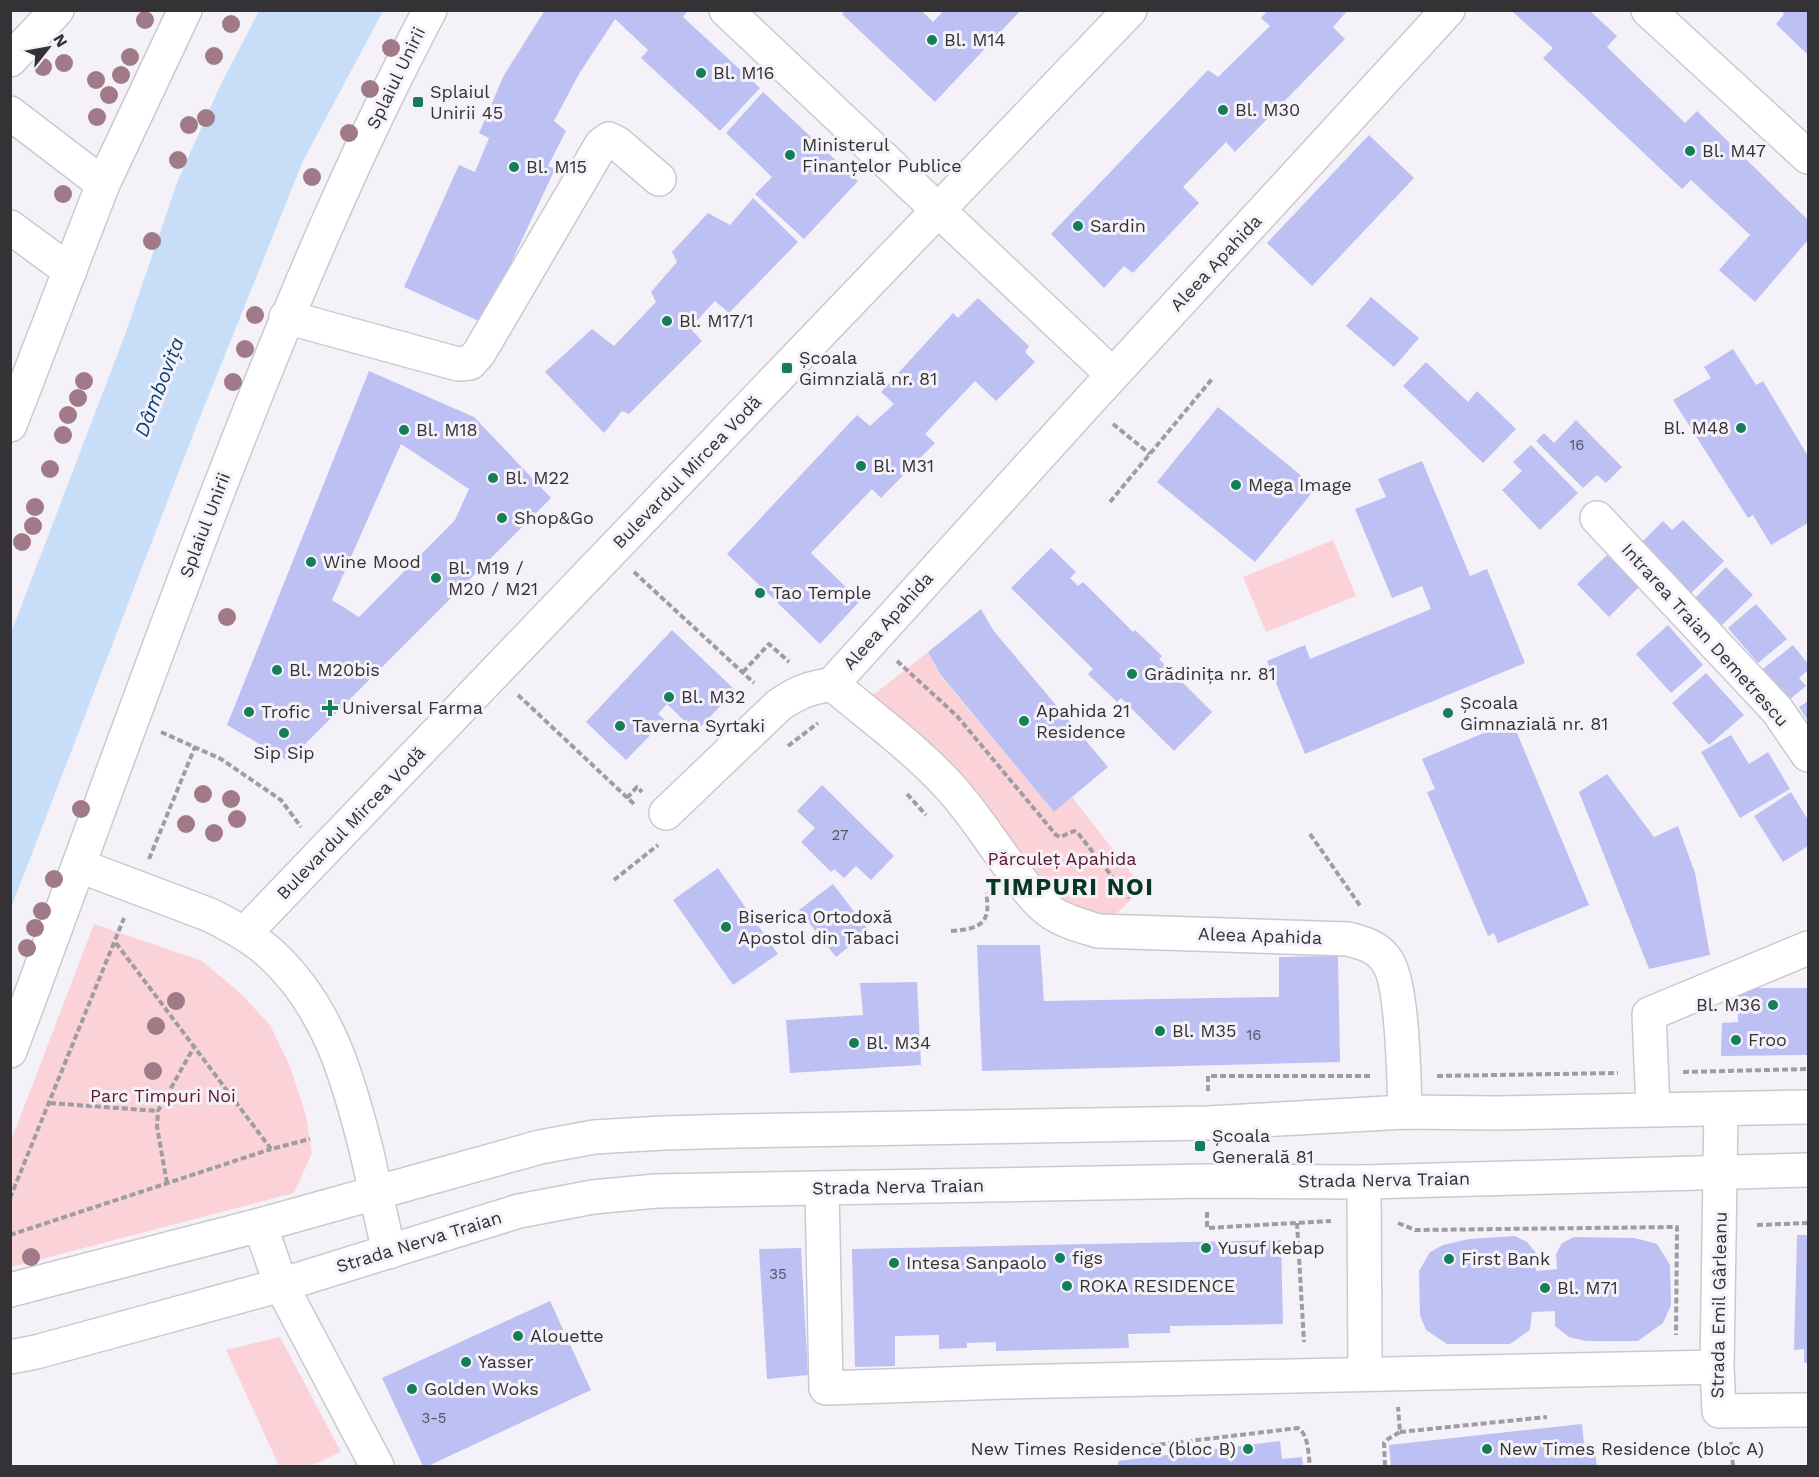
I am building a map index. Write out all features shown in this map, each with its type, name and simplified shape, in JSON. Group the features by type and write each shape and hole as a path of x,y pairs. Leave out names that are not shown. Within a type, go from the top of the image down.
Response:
{"main road":[{"path":"10,60 57,10"},
{"path":"10,425 103,184 185,10"},
{"name":"Splaiul Unirii","path":"10,1052 182,583 286,317 392,83 430,10"},
{"path":"726,10 1113,375"},
{"name":"Bulevardul Mircea Vodă","path":"244,934 1130,10"},
{"name":"Aleea Apahida","path":"1377,950 1365,943 1348,939 1098,931 1071,924 1050,912 1033,895 948,785 835,684 836,679 1448,10"},
{"path":"1648,10 1809,156"},
{"path":"10,112 103,184"},
{"path":"286,317 458,364 470,363 480,353 601,146 609,139 617,143 659,179"},
{"path":"10,227 70,271"},
{"name":"Intrarea Traian Demetrescu","path":"1597,518 1777,710 1809,755"},
{"path":"651,809 795,694 811,687 835,684"},
{"path":"80,866 210,915 244,934 271,954 289,973 310,1001 328,1033 346,1075 389,1252"},
{"path":"1653,1109 1649,1014 1809,948"},
{"path":"1377,950 1389,962 1395,978 1401,1029 1405,1113"},
{"path":"10,1290 260,1225 540,1147 594,1137 695,1132 1208,1123 1405,1113 1809,1107"},
{"name":"Strada Emil Gârleanu","path":"1721,1108 1717,1367 1719,1411 1809,1410"},
{"name":"Strada Nerva Traian","path":"10,1357 36,1352 281,1285 519,1211 593,1197 656,1191 1207,1181 1365,1182 1809,1170"},
{"path":"1365,1182 1380,1374"},
{"path":"822,1188 826,1388 1717,1367"},
{"path":"260,1225 281,1285 376,1467"}],"path":[{"path":"1110,502 1212,379"},
{"path":"1126,435 1150,454"},
{"path":"612,551 779,705"},
{"path":"743,672 769,644"},
{"path":"905,669 957,716 1056,835 1060,837 1074,831 1077,832 1130,900"},
{"path":"495,673 651,809"},
{"path":"133,719 221,759 281,800 320,854"},
{"path":"10,1198 195,747"},
{"path":"1310,834 1371,922 1377,936 1377,950"},
{"path":"951,931 967,930 983,922 987,914 985,889"},
{"path":"115,943 271,1149"},
{"path":"168,1183 157,1127 158,1110 194,1047"},
{"path":"1677,1072 1809,1070"},
{"path":"50,1103 158,1110"},
{"path":"10,1235 310,1138"},
{"path":"1297,1223 1305,1375"},
{"path":"1757,1225 1809,1224"},
{"path":"1675,1368 1677,1227"},
{"path":"1380,1374 1400,1432"},
{"path":"1385,1467 1384,1443 1400,1432 1547,1417"},
{"path":"1106,1451 1298,1428 1306,1436 1310,1467"}],"green space":[{"path":"1333,540 1356,596 1266,632 1243,577"},
{"name":"Părculeț Apahida","path":"928,652 940,675 1054,812 1072,797 1143,888 1098,931 1071,924 859,706"},
{"name":"Parc Timpuri Noi","path":"94,924 202,961 239,992 270,1025 290,1066 306,1116 312,1153 294,1193 11,1267 11,1141"},
{"path":"280,1337 341,1452 310,1466 279,1466 226,1350"}],"water":[{"name":"Dâmbovița","path":"259,11 383,11 303,161 196,427 11,908 11,633 126,332 178,180 221,84"}],"building":[{"name":"Bl. M15","path":"545,10 688,10 683,17 760,88 720,131 641,58 648,50 615,19 579,74 554,121 566,131 548,166 555,169 483,323 404,287 459,165 475,172 489,138 479,133 504,75"},
{"name":"Bl. M14","path":"845,10 921,10 933,22 944,10 1021,10 935,102 842,14"},
{"path":"1268,10 1348,10 1333,27 1345,39 1235,152 1226,142 1183,187 1199,203 1133,273 1124,266 1104,288 1051,234 1208,70 1218,77 1270,26 1261,18"},
{"name":"Bl. M47","path":"1514,10 1589,10 1617,36 1607,47 1685,123 1697,111 1808,220 1808,240 1755,302 1719,270 1750,235 1691,180 1682,189 1543,58 1553,48 1513,12"},
{"path":"1781,10 1808,10 1808,55 1776,24 1784,14"},
{"name":"Ministerul Finanțelor Publice","path":"763,92 858,181 804,239 755,194 772,177 726,133"},
{"path":"1369,135 1414,178 1312,286 1267,243"},
{"name":"Bl. M17/1","path":"753,198 798,242 729,313 715,301 690,328 702,341 629,414 622,411 604,433 545,372 592,329 614,346 656,302 651,292 677,262 672,252 708,213 730,225"},
{"path":"1371,297 1419,338 1394,367 1346,326"},
{"name":"Bl. M31","path":"978,298 1029,346 1025,352 1035,362 996,401 975,381 925,434 935,443 881,498 872,489 811,553 860,601 820,644 727,554 857,415 870,426 894,404 881,392 953,313 958,318"},
{"name":"Bl. M48","path":"1733,349 1756,385 1763,381 1808,456 1808,523 1771,545 1753,515 1748,518 1673,400 1711,378 1704,367"},
{"path":"1426,362 1468,402 1477,391 1516,429 1483,463 1403,386"},
{"path":"369,371 474,417 551,498 288,761 227,725","holes":["401,444 469,489 455,520 359,617 332,600"]},
{"name":"Mega Image","path":"1218,407 1316,488 1255,562 1157,482"},
{"path":"1576,420 1622,467 1606,483 1597,475 1583,488 1536,441 1544,433 1554,443"},
{"path":"1531,445 1578,493 1540,530 1502,490 1522,471 1513,462"},
{"path":"1422,461 1470,576 1487,569 1525,663 1305,754 1267,661 1305,645 1310,659 1431,609 1422,586 1392,598 1355,509 1386,497 1378,479"},
{"path":"1683,520 1724,561 1687,597 1637,547 1663,521 1672,530"},
{"path":"1051,548 1076,572 1070,578 1078,586 1083,582 1133,632 1135,630 1162,656 1159,659 1212,712 1174,751 1121,698 1117,702 1088,674 1093,669 1011,588"},
{"path":"1607,555 1639,587 1609,617 1577,584"},
{"path":"1726,567 1753,595 1721,626 1694,599"},
{"path":"1756,604 1787,639 1758,663 1728,628"},
{"name":"Apahida 21 Residence","path":"981,609 993,630 1108,767 1054,812 940,674 928,652"},
{"path":"1668,625 1703,665 1671,693 1636,654"},
{"name":"Bl. M32","path":"672,630 735,690 696,732 667,704 658,714 665,720 626,760 586,722"},
{"path":"1793,645 1808,664 1808,670 1799,678 1806,686 1784,704 1759,672"},
{"path":"1706,673 1744,715 1709,745 1672,703"},
{"path":"1808,701 1808,721 1799,707"},
{"path":"1512,721 1589,905 1498,943 1494,933 1488,936 1427,792 1435,789 1422,759"},
{"path":"1731,735 1749,764 1768,752 1790,789 1740,818 1701,752"},
{"path":"1607,774 1654,837 1678,826 1695,873 1710,955 1649,969 1579,792"},
{"path":"822,785 894,856 871,880 856,866 844,878 834,869 831,872 801,842 815,828 797,811"},
{"path":"1791,792 1808,820 1808,846 1783,862 1754,816"},
{"name":"Biserica Ortodoxă Apostol din Tabaci","path":"718,868 778,954 733,985 673,900"},
{"path":"833,884 869,931 836,957 799,910"},
{"name":"Bl. M35","path":"977,945 1040,945 1044,1001 1279,997 1279,957 1338,956 1340,1062 982,1071"},
{"name":"Bl. M34","path":"917,982 921,1065 790,1073 786,1020 863,1015 860,983"},
{"name":"Bl. M36","path":"1737,988 1808,988 1808,1055 1721,1056 1722,1023 1738,1022"},
{"path":"1797,1235 1808,1235 1808,1363 1804,1363 1804,1349 1794,1350"},
{"name":"Bl. M71","path":"1515,1236 1527,1242 1536,1253 1536,1271 1557,1269 1556,1254 1562,1243 1574,1237 1635,1238 1657,1244 1670,1265 1671,1305 1663,1323 1638,1341 1586,1341 1569,1337 1555,1326 1555,1311 1532,1312 1530,1330 1510,1344 1447,1344 1426,1330 1420,1315 1419,1271 1430,1252 1443,1245 1469,1239"},
{"name":"ROKA RESIDENCE","path":"1281,1240 1283,1324 1170,1326 1170,1333 1128,1334 1129,1348 996,1351 996,1342 967,1343 967,1348 939,1349 939,1335 895,1336 895,1366 855,1367 852,1249"},
{"path":"801,1248 808,1375 767,1379 759,1249"},
{"path":"550,1301 591,1390 428,1466 423,1466 382,1378"},
{"name":"New Times Residence (bloc A)","path":"1582,1424 1585,1453 1595,1452 1597,1466 1391,1466 1389,1445"},
{"name":"New Times Residence (bloc B)","path":"1280,1441 1282,1459 1302,1457 1303,1466 1118,1466 1118,1461"}],"place":[{"name":"Bl. M14","path":"932,40"},
{"name":"Bl. M16","path":"701,73"},
{"name":"Splaiul Unirii 45","path":"418,102"},
{"name":"Bl. M30","path":"1223,110"},
{"name":"Bl. M47","path":"1690,151"},
{"name":"Ministerul Finanțelor Publice","path":"790,155"},
{"name":"Bl. M15","path":"514,167"},
{"name":"Sardin","path":"1078,226"},
{"name":"Bl. M17/1","path":"667,321"},
{"name":"Școala Gimnzială nr. 81","path":"787,368"},
{"name":"Bl. M48","path":"1741,428"},
{"name":"Bl. M18","path":"404,430"},
{"name":"Bl. M31","path":"861,466"},
{"name":"Bl. M22","path":"493,478"},
{"name":"Mega Image","path":"1236,485"},
{"name":"Shop&Go","path":"502,518"},
{"name":"Wine Mood","path":"311,562"},
{"name":"Bl. M19 / M20 / M21","path":"436,578"},
{"name":"Tao Temple","path":"760,593"},
{"name":"Bl. M20bis","path":"277,670"},
{"name":"Grădinița nr. 81","path":"1132,674"},
{"name":"Bl. M32","path":"669,697"},
{"name":"Universal Farma","path":"330,708"},
{"name":"Trofic","path":"249,712"},
{"name":"Școala Gimnazială nr. 81","path":"1448,713"},
{"name":"Apahida 21 Residence","path":"1024,721"},
{"name":"Taverna Syrtaki","path":"620,726"},
{"name":"Sip Sip","path":"284,733"},
{"name":"Biserica Ortodoxă Apostol din Tabaci","path":"726,927"},
{"name":"Bl. M36","path":"1773,1005"},
{"name":"Bl. M35","path":"1160,1031"},
{"name":"Froo","path":"1736,1040"},
{"name":"Bl. M34","path":"854,1043"},
{"name":"Școala Generală 81","path":"1200,1146"},
{"name":"Yusuf kebap","path":"1206,1248"},
{"name":"figs","path":"1060,1258"},
{"name":"First Bank","path":"1449,1259"},
{"name":"Intesa Sanpaolo","path":"894,1263"},
{"name":"ROKA RESIDENCE","path":"1067,1286"},
{"name":"Bl. M71","path":"1545,1288"},
{"name":"Alouette","path":"518,1336"},
{"name":"Yasser","path":"466,1362"},
{"name":"Golden Woks","path":"412,1389"},
{"name":"New Times Residence (bloc B)","path":"1248,1449"},
{"name":"New Times Residence (bloc A)","path":"1487,1449"}],"district":[{"name":"TIMPURI NOI","path":"1070,887"}]}
